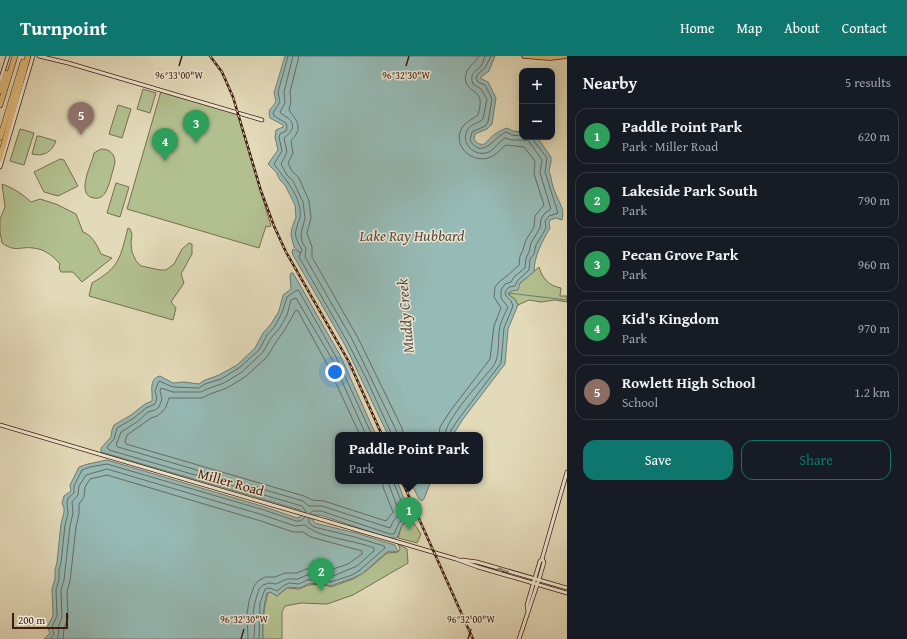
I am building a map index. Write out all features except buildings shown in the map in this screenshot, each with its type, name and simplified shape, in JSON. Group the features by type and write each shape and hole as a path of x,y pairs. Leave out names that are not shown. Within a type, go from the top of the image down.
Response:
{"highway":[{"path":"0,91 14,56"},
{"path":"0,106 14,56"},
{"path":"0,138 25,56"},
{"path":"0,158 28,56"}],"main road":[{"path":"0,81 8,56"},
{"path":"0,167 33,56"},
{"path":"39,56 142,84 262,120"},
{"path":"524,56 550,58 567,56"},
{"name":"Miller Road","path":"0,425 456,559 478,568 567,593"},
{"path":"528,612 527,605 534,584 544,562 542,559 567,472"},
{"name":"Miller Road","path":"456,559 477,562 567,588"},
{"path":"519,639 538,585 537,580"}],"green space":[{"path":"143,89 156,93 150,113 137,109"},
{"path":"161,91 237,113 271,226 266,226 259,248 127,209"},
{"path":"118,105 131,109 122,138 109,134"},
{"path":"20,129 34,133 24,165 10,161"},
{"path":"37,136 56,141 50,151 40,155 32,154"},
{"path":"101,149 107,150 111,153 114,157 115,163 107,190 102,197 96,198 89,196 85,187 87,174 94,153"},
{"path":"60,159 64,160 78,186 58,196 44,192 34,172"},
{"path":"116,183 129,187 120,217 107,213"},
{"path":"2,184 25,196 31,202 40,199 56,204 76,214 83,232 92,238 101,254 112,258 82,282 73,272 61,272 59,268 60,264 45,251 33,248 11,248 2,243 0,219 5,207"},
{"path":"128,228 132,234 132,252 136,261 141,266 166,270 174,264 182,249 189,243 192,244 192,254 181,274 184,283 171,302 176,308 173,320 89,296 92,283 108,272 118,261"},
{"path":"539,267 542,275 547,281 561,288 560,296 567,296 567,302 555,300 541,302 529,300 518,305 515,299 509,295 509,293"},
{"path":"411,519 421,534 417,543 398,538 402,525"},
{"path":"398,544 407,549 408,563 353,595 327,604 301,603 285,606 282,612 282,639 263,639 265,604 268,593 270,592 277,596 287,588 299,589 308,585 322,584 331,587 353,579 366,571 387,553 398,552 400,549"}],"water":[{"name":"Lake Ray Hubbard","path":"285,56 495,56 489,71 480,78 488,82 496,98 492,124 487,129 475,134 474,139 479,144 485,144 495,134 507,128 519,132 519,140 539,140 551,157 549,171 554,190 562,208 562,220 556,218 550,220 550,228 537,255 534,272 520,283 518,290 511,291 509,293 518,305 508,329 505,364 455,432 387,432 345,345 293,255 293,249 301,253 294,247 291,235 296,217 295,205 285,185 268,164 278,150 275,137 276,130 283,127 283,125 270,118 269,112 276,101 274,93"},
{"path":"291,273 293,273 340,355 375,432 335,432 335,484 398,484 412,518 402,525 397,538 389,538 320,515 313,515 313,520 315,523 356,533 395,545 398,551 387,552 362,574 330,586 320,583 308,584 300,588 289,587 277,596 270,592 267,593 263,616 263,639 44,639 50,633 47,627 53,616 52,589 55,579 61,524 64,512 62,503 64,496 71,491 70,485 79,467 107,460 297,518 300,517 302,512 300,510 101,452 101,448 111,437 114,425 131,415 145,404 152,401 152,383 156,378 160,376 173,383 184,382 199,384 237,365 255,348 263,333 279,311 283,295 291,289"},
{"path":"412,484 430,484 424,499 422,501 419,499"}],"waterway":[{"path":"508,293 567,300"}],"railway":[{"path":"210,56 222,72 233,97 261,191 274,226 286,252 349,362 381,432"},
{"path":"403,484 473,639"}],"place":[{"name":"Rowlett High School","path":"81,135"},
{"name":"Pecan Grove Park","path":"196,143"},
{"name":"Kid's Kingdom","path":"165,161"},
{"name":"Paddle Point Park","path":"409,530"},
{"name":"Lakeside Park South","path":"321,591"}],"water label":[{"name":"Muddy Creek","path":"405,316"}]}
